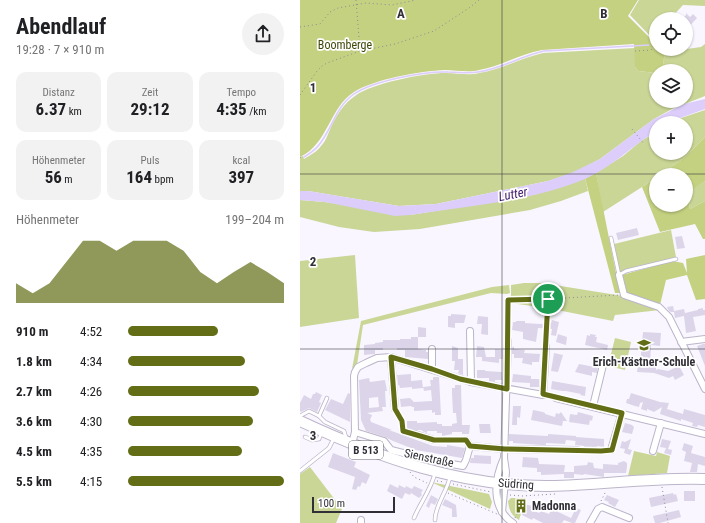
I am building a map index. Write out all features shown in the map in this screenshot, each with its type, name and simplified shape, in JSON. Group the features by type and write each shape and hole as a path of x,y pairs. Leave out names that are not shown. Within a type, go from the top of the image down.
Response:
{"main road":[{"name":"Südring","path":"300,421 373,453 450,476 501,483 550,486 671,479 705,479"}],"street":[{"path":"619,275 624,295 659,307 670,318 705,389"},
{"path":"470,331 471,382"},
{"path":"682,342 705,339"},
{"path":"508,341 504,458 506,472 501,483 502,512 510,522"},
{"path":"344,441 355,432 353,381 355,372 358,367 377,358 391,357 471,382 543,394 546,346"},
{"path":"432,349 432,369"},
{"path":"391,357 395,409"},
{"path":"593,406 604,361"},
{"path":"556,398 705,434"},
{"path":"612,450 622,413"},
{"path":"653,451 660,423"},
{"name":"Sienstraße","path":"355,432 384,441 391,450 434,461 463,466 470,446 466,440 434,440 415,434"},
{"name":"Sienstraße","path":"470,446 505,449 577,450"},
{"path":"590,523 600,507 605,507 629,518"}],"lane":[{"path":"611,238 619,275 626,271 676,259"},
{"path":"508,320 508,341"},
{"path":"319,416 327,398"},
{"path":"300,416 309,411 319,416 325,422 344,431 346,437 344,441 329,448 300,471"},
{"path":"305,437 312,440 319,439 322,431"},
{"path":"601,451 612,450"},
{"path":"414,518 431,485 435,472"},
{"path":"435,520 435,513 450,476"}],"path":[{"path":"356,0 360,51"},
{"path":"300,27 320,24 330,12 338,8 366,3 392,5 416,0"},
{"path":"300,95 322,66 360,51 396,44 434,31 479,0"},
{"path":"635,51 649,50"},
{"path":"632,129 644,144"},
{"path":"508,320 508,300 624,295"},
{"path":"546,346 548,299"},
{"path":"395,409 402,421 403,431 415,434"},
{"path":"577,450 601,451"},
{"path":"409,472 414,477 431,485"},
{"path":"662,487 666,503 665,506 668,523"},
{"path":"445,491 510,522 517,513 517,506 522,496"},
{"path":"600,507 600,503 606,491"}],"green space":[{"name":"Boomberge","path":"300,0 638,0 628,16 649,37 649,56 664,56 663,64 649,64 649,72 638,71 635,67 634,44 542,50 526,54 495,66 475,71 445,70 398,76 363,87 354,92 339,107 317,144 300,157"},
{"path":"639,0 705,0 705,6 683,5 676,12 649,12 649,35 630,15"},
{"path":"705,44 705,96 693,101 693,64 663,64 664,56 693,56 693,48 701,47"},
{"path":"635,48 635,67 638,71 649,72 649,108 675,108 659,116 649,116 649,123 600,159 573,173 548,181 436,204 399,206 300,191 300,157 303,156 304,159 318,150 324,142 335,118 344,106 355,96 373,87 385,83 436,73 475,74 496,69 543,53"},
{"path":"705,110 705,137 693,149 693,116 687,116"},
{"path":"649,136 649,160 681,160 670,168 649,168 649,182 603,212 596,173 623,156"},
{"path":"705,137 705,181 693,189 693,168 670,168 681,160 693,160 693,149"},
{"path":"596,173 620,293 615,293 585,178"},
{"path":"585,178 588,191 561,201 530,210 420,229 374,232 339,227 300,217 300,200 325,202 410,215 525,197 558,188"},
{"path":"705,181 705,201 693,207 693,188"},
{"path":"649,182 649,204 642,187"},
{"path":"705,201 705,239 703,239 695,224 660,232 652,212 693,212 693,207"},
{"path":"671,230 676,257 619,272 614,244"},
{"path":"355,255 359,318 300,327 300,261"},
{"path":"705,255 705,299 696,300 687,275 666,280 660,305 626,294 622,275 672,261 683,263 687,273 686,259"},
{"path":"542,283 623,296 660,310 615,315 613,321 552,309 511,303 511,285"},
{"path":"509,285 510,293 507,294 491,293 363,325 357,365 352,369 361,321 492,287"},
{"path":"615,338 631,342 625,370 608,366"},
{"path":"634,451 656,456 657,452 670,456 667,473 628,476"},
{"path":"310,467 342,509 336,523 300,523 300,474"},
{"path":"431,482 489,494 492,502 490,509"},
{"path":"511,498 526,498 519,520 510,510 508,501"}],"water":[{"path":"705,99 705,109 686,116 660,116 676,108 693,108 693,102"},
{"name":"Lutter","path":"649,123 649,136 604,169 585,179 544,193 522,198 395,216 325,202 300,200 300,191 308,191 399,206 436,204 548,181 573,172 600,159"}],"building":[{"path":"693,14 697,18 693,22"},
{"path":"637,228 639,235 618,240 616,233"},
{"path":"682,236 685,248 677,249 675,237"},
{"path":"673,306 674,311 684,309 685,313 703,308 703,310 705,310 705,315 693,317 696,331 686,333 684,316 675,318 674,312 669,311 667,307"},
{"path":"451,314 466,315 464,323 455,323 455,328 448,327 448,316 451,316"},
{"path":"478,316 488,317 488,335 481,334 482,324 477,324"},
{"path":"552,320 559,322 556,336 551,335 552,329 538,328 536,342 523,339 523,332 512,330 513,322 516,321 540,324 551,323"},
{"path":"418,327 426,328 426,337 418,337"},
{"path":"643,332 661,333 660,346 651,345 650,365 656,365 656,370 668,371 679,366 684,375 675,380 673,376 669,378 654,373 637,372 638,364 640,364"},
{"path":"558,334 567,337 566,345 556,342"},
{"path":"590,334 596,335 596,342 608,345 607,350 585,345 587,335 590,336"},
{"path":"418,337 418,349 426,350 426,352 428,352 428,359 405,357 405,350 397,350 397,348 383,348 383,350 375,350 375,354 364,355 364,345 383,342 383,340 400,340"},
{"path":"705,344 705,366 697,346"},
{"path":"452,346 458,348 458,359 463,359 463,375 458,373 459,370 454,370 455,361 452,361"},
{"path":"477,346 484,347 486,357 495,357 495,349 503,350 503,359 499,359 499,363 482,361 482,357 476,357"},
{"path":"514,346 514,349 525,350 524,353 540,354 539,362 532,362 532,365 522,363 523,358 514,358 512,348"},
{"path":"554,353 563,355 558,372 551,371"},
{"path":"579,364 595,367 595,365 598,365 597,373 592,372 592,376 575,372"},
{"path":"477,370 502,372 502,380 495,380 495,382 489,381 489,378 477,378"},
{"path":"411,374 411,381 422,380 423,388 400,388 398,385 397,375"},
{"path":"513,374 531,376 531,379 539,379 539,387 530,387 530,383 512,382"},
{"path":"433,377 439,377 441,415 435,415 435,412 432,413 432,410 414,411 414,407 411,406 401,407 400,399 410,398 414,402 432,401 431,390 424,391 423,387 431,386 430,380 433,380"},
{"path":"369,378 370,382 385,380 387,391 385,391 386,407 382,407 383,411 367,413 372,415 370,420 371,422 433,446 447,447 447,445 465,448 462,458 416,450 366,431 361,420 359,380","holes":["378,397 379,407 369,408 369,398"]},
{"path":"552,381 586,387 585,396 551,389"},
{"path":"455,385 461,385 462,425 470,425 469,434 452,432 452,434 442,436 442,433 437,433 437,431 427,431 427,433 422,430 407,430 407,421 417,421 417,423 437,422 437,424 442,424 442,426 452,426 452,424 457,423 456,413 453,413 452,388 455,388"},
{"path":"316,392 322,395 319,402 321,403 317,412 309,408 301,412 300,403 304,395 311,399 313,394"},
{"path":"348,393 350,394 350,422 325,410 331,399 343,404"},
{"path":"631,393 660,402 669,403 667,409 683,414 684,409 705,415 705,427 698,425 697,427 692,426 693,423 681,419 681,421 660,414 662,407 654,412 647,409 647,411 641,409 643,402 640,403 639,407 626,403"},
{"path":"513,406 521,406 520,418 517,417 517,425 512,425"},
{"path":"533,410 555,417 556,413 559,414 561,412 567,421 563,421 562,426 531,420"},
{"path":"578,412 593,416 589,425 569,422 570,414 577,415"},
{"path":"625,423 634,427 632,434 622,432"},
{"path":"479,424 490,424 491,433 480,433"},
{"path":"509,434 576,436 576,441 566,440 565,444 546,443 546,445 513,443 513,441 509,441"},
{"path":"576,437 604,439 604,447 597,446 597,449 584,449 584,446 575,445"},
{"path":"631,439 628,449 632,450 630,455 624,453 625,449 620,448 622,441 625,442"},
{"path":"662,439 671,441 668,449 672,450 671,455 664,453 666,448 660,447"},
{"path":"684,443 693,446 691,453 705,457 705,466 698,464 697,472 690,472 692,463 684,461 686,452 682,450"},
{"path":"333,453 356,462 354,467 370,475 366,484 362,482 360,487 358,486 356,490 352,489 355,477 328,467"},
{"path":"474,455 491,456 491,464 470,463 471,458 474,458"},
{"path":"523,457 538,458 539,464 565,465 564,472 574,472 574,466 587,465 588,462 593,463 594,468 603,469 603,464 618,465 618,463 624,461 627,463 627,467 626,473 604,473 604,477 574,474 574,478 564,478 564,474 541,475 541,472 537,472 537,468 522,467"},
{"path":"390,484 398,488 399,485 412,489 414,486 423,490 421,493 422,495 419,498 411,493 410,495 405,493 402,499 387,491"},
{"path":"684,491 695,491 695,501 684,501"},
{"path":"673,493 674,495 676,494 678,501 651,507 649,498"},
{"path":"431,495 438,499 435,505 431,503 429,508 426,506"},
{"path":"607,495 619,500 615,507 604,500"},
{"path":"445,499 456,505 457,517 452,517 452,509 442,505"},
{"path":"520,503 532,506 531,507 534,508 532,510 539,513 541,511 549,514 551,510 554,510 571,518 576,508 581,510 575,523 564,520 562,523 543,523 522,515 524,509 519,508"},
{"path":"679,510 681,517 655,523 653,516"}],"waterway":[{"path":"304,157 310,154 323,140 342,105 354,94 373,85 426,73 470,73 486,70 544,51 649,45"}],"place":[{"name":"Erich-Kästner-Schule","path":"644,345"},
{"name":"Madonna","path":"521,506"}],"route":[{"path":"548,299 543,394 622,413 612,450 505,449 470,446 466,440 434,440 403,431 402,421 395,409 391,357 460,379 507,389 508,300 548,299"}]}
